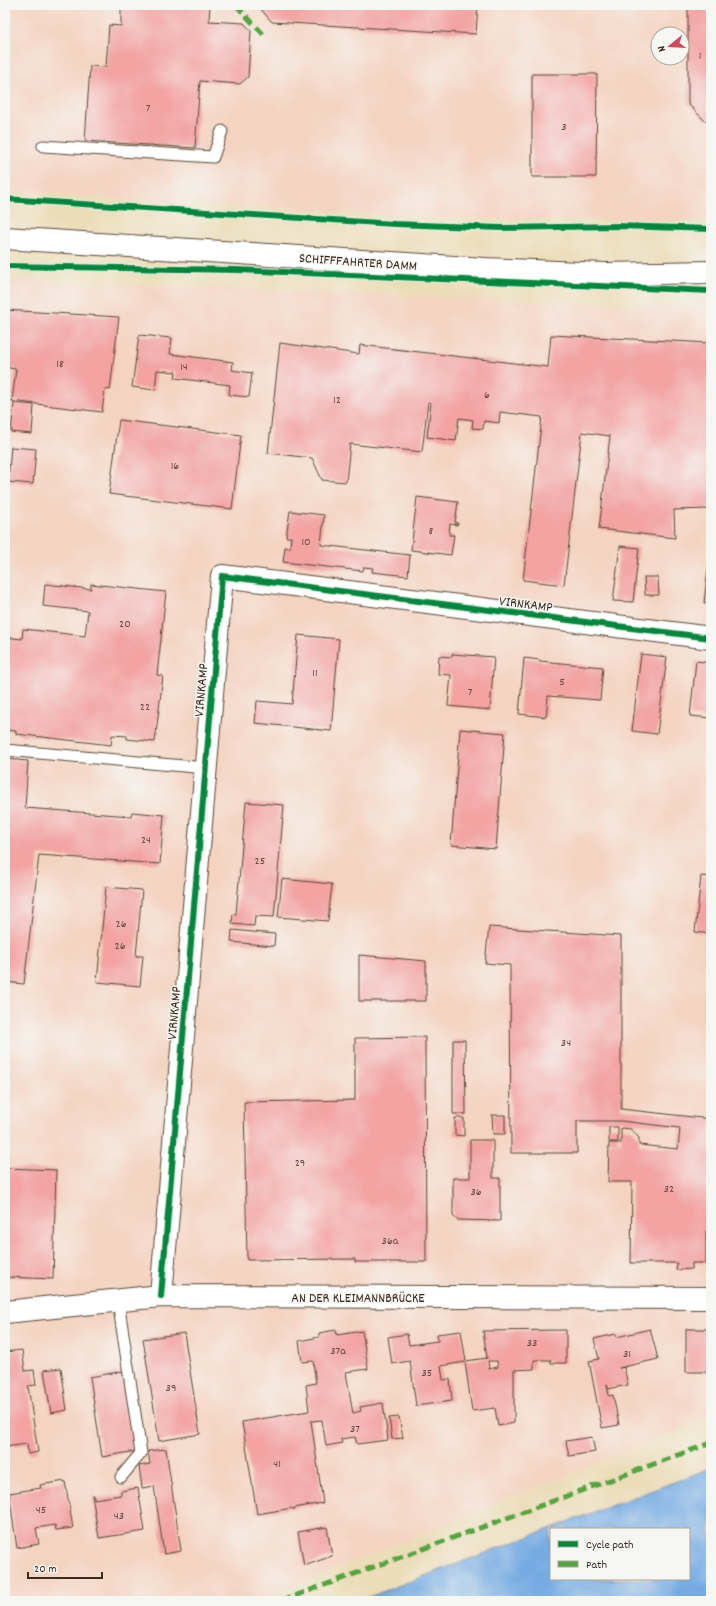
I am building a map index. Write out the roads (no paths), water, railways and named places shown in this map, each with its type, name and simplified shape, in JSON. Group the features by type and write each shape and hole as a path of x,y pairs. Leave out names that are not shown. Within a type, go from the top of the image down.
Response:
{"street":[{"name":"SCHIFFFAHRTER DAMM","path":"5,238 485,269 605,274 711,272"},
{"name":"VIRNKAMP","path":"161,1296 222,576 711,638"},
{"name":"AN DER KLEIMANNBRÜCKE","path":"5,1312 161,1296 711,1298"}],"lane":[{"path":"43,146 213,157 222,131"},
{"path":"5,750 206,768"},
{"path":"118,1301 141,1453 121,1477"}],"water":[{"path":"711,1468 711,1601 358,1601 550,1529 550,1580 690,1580 690,1528 552,1528"}]}
